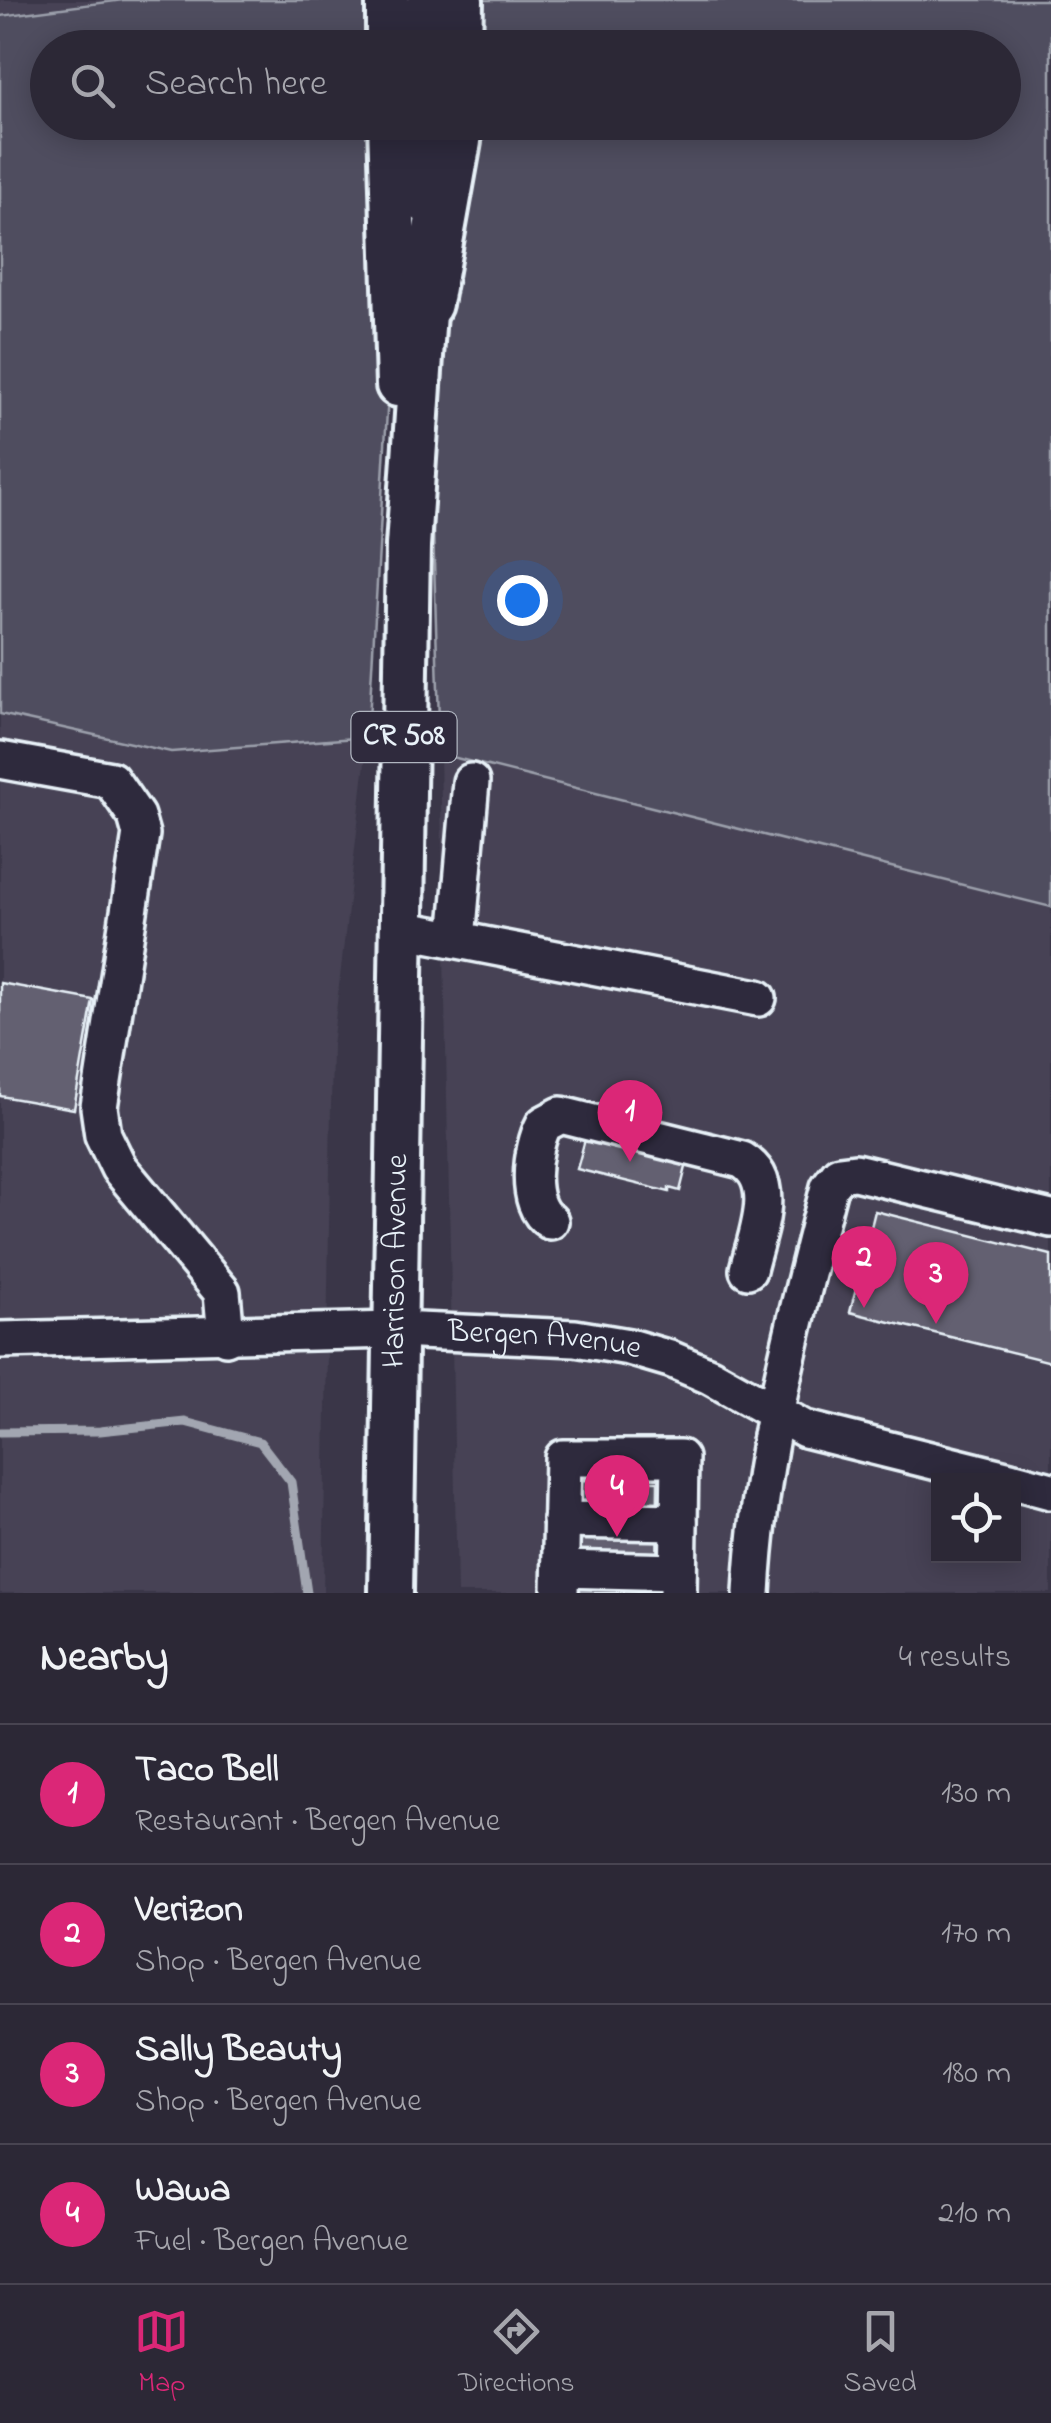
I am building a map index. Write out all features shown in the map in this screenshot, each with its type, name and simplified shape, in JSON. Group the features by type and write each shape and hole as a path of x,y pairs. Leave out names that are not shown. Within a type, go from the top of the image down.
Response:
{"highway":[{"path":"456,0 456,30"},
{"path":"426,303 455,140"}],"main road":[{"path":"388,0 388,30"},
{"path":"430,0 430,30"},
{"name":"CR 508","path":"390,140 394,308 408,546"},
{"name":"CR 508","path":"401,928 408,546 426,303 429,140"},
{"name":"Harrison Avenue","path":"391,1593 401,928"}],"street":[{"path":"0,760 111,780 136,816 142,834 99,1107 103,1135 119,1168 222,1292 226,1336"},
{"path":"457,939 471,782"},
{"path":"401,928 758,998"},
{"path":"550,1221 541,1216 534,1200 534,1150 544,1124 560,1114 742,1160 756,1168 763,1185 763,1202 748,1270"},
{"path":"752,1593 756,1527 776,1414 829,1187 839,1174 855,1172 1051,1219"},
{"name":"Bergen Avenue","path":"0,1340 395,1330 558,1337 629,1347 710,1376 805,1429 980,1473"},
{"path":"563,1458 680,1458 678,1582 560,1581 561,1520 563,1458"},
{"name":"Bergen Avenue","path":"1021,1483 1051,1491"},
{"path":"561,1520 679,1522"}],"shaded area":[{"path":"0,0 123,0 0,16"},
{"path":"123,0 388,0 388,30 30,30 30,140 390,140 393,308 368,737 171,752 0,714 0,16"},
{"path":"430,0 1051,0 1051,907 440,754 426,303 429,140 1021,140 1021,30 430,30"},
{"path":"0,714 171,752 368,737 332,1046 323,1593 0,1593"},
{"path":"440,754 1051,907 1051,1593 457,1593"}],"building":[{"path":"0,983 93,1000 74,1109 0,1096"},
{"path":"587,1132 687,1163 680,1191 669,1188 669,1192 577,1169"},
{"path":"875,1211 1051,1255 1051,1362 850,1312"},
{"path":"577,1480 658,1481 657,1593 575,1593"}],"waterway":[{"path":"0,1432 100,1431 185,1422 260,1442 291,1482 307,1593"}],"place":[{"name":"Taco Bell","path":"630,1162"},
{"name":"Verizon","path":"864,1308"},
{"name":"Sally Beauty","path":"936,1324"},
{"name":"Wawa","path":"617,1537"}]}
